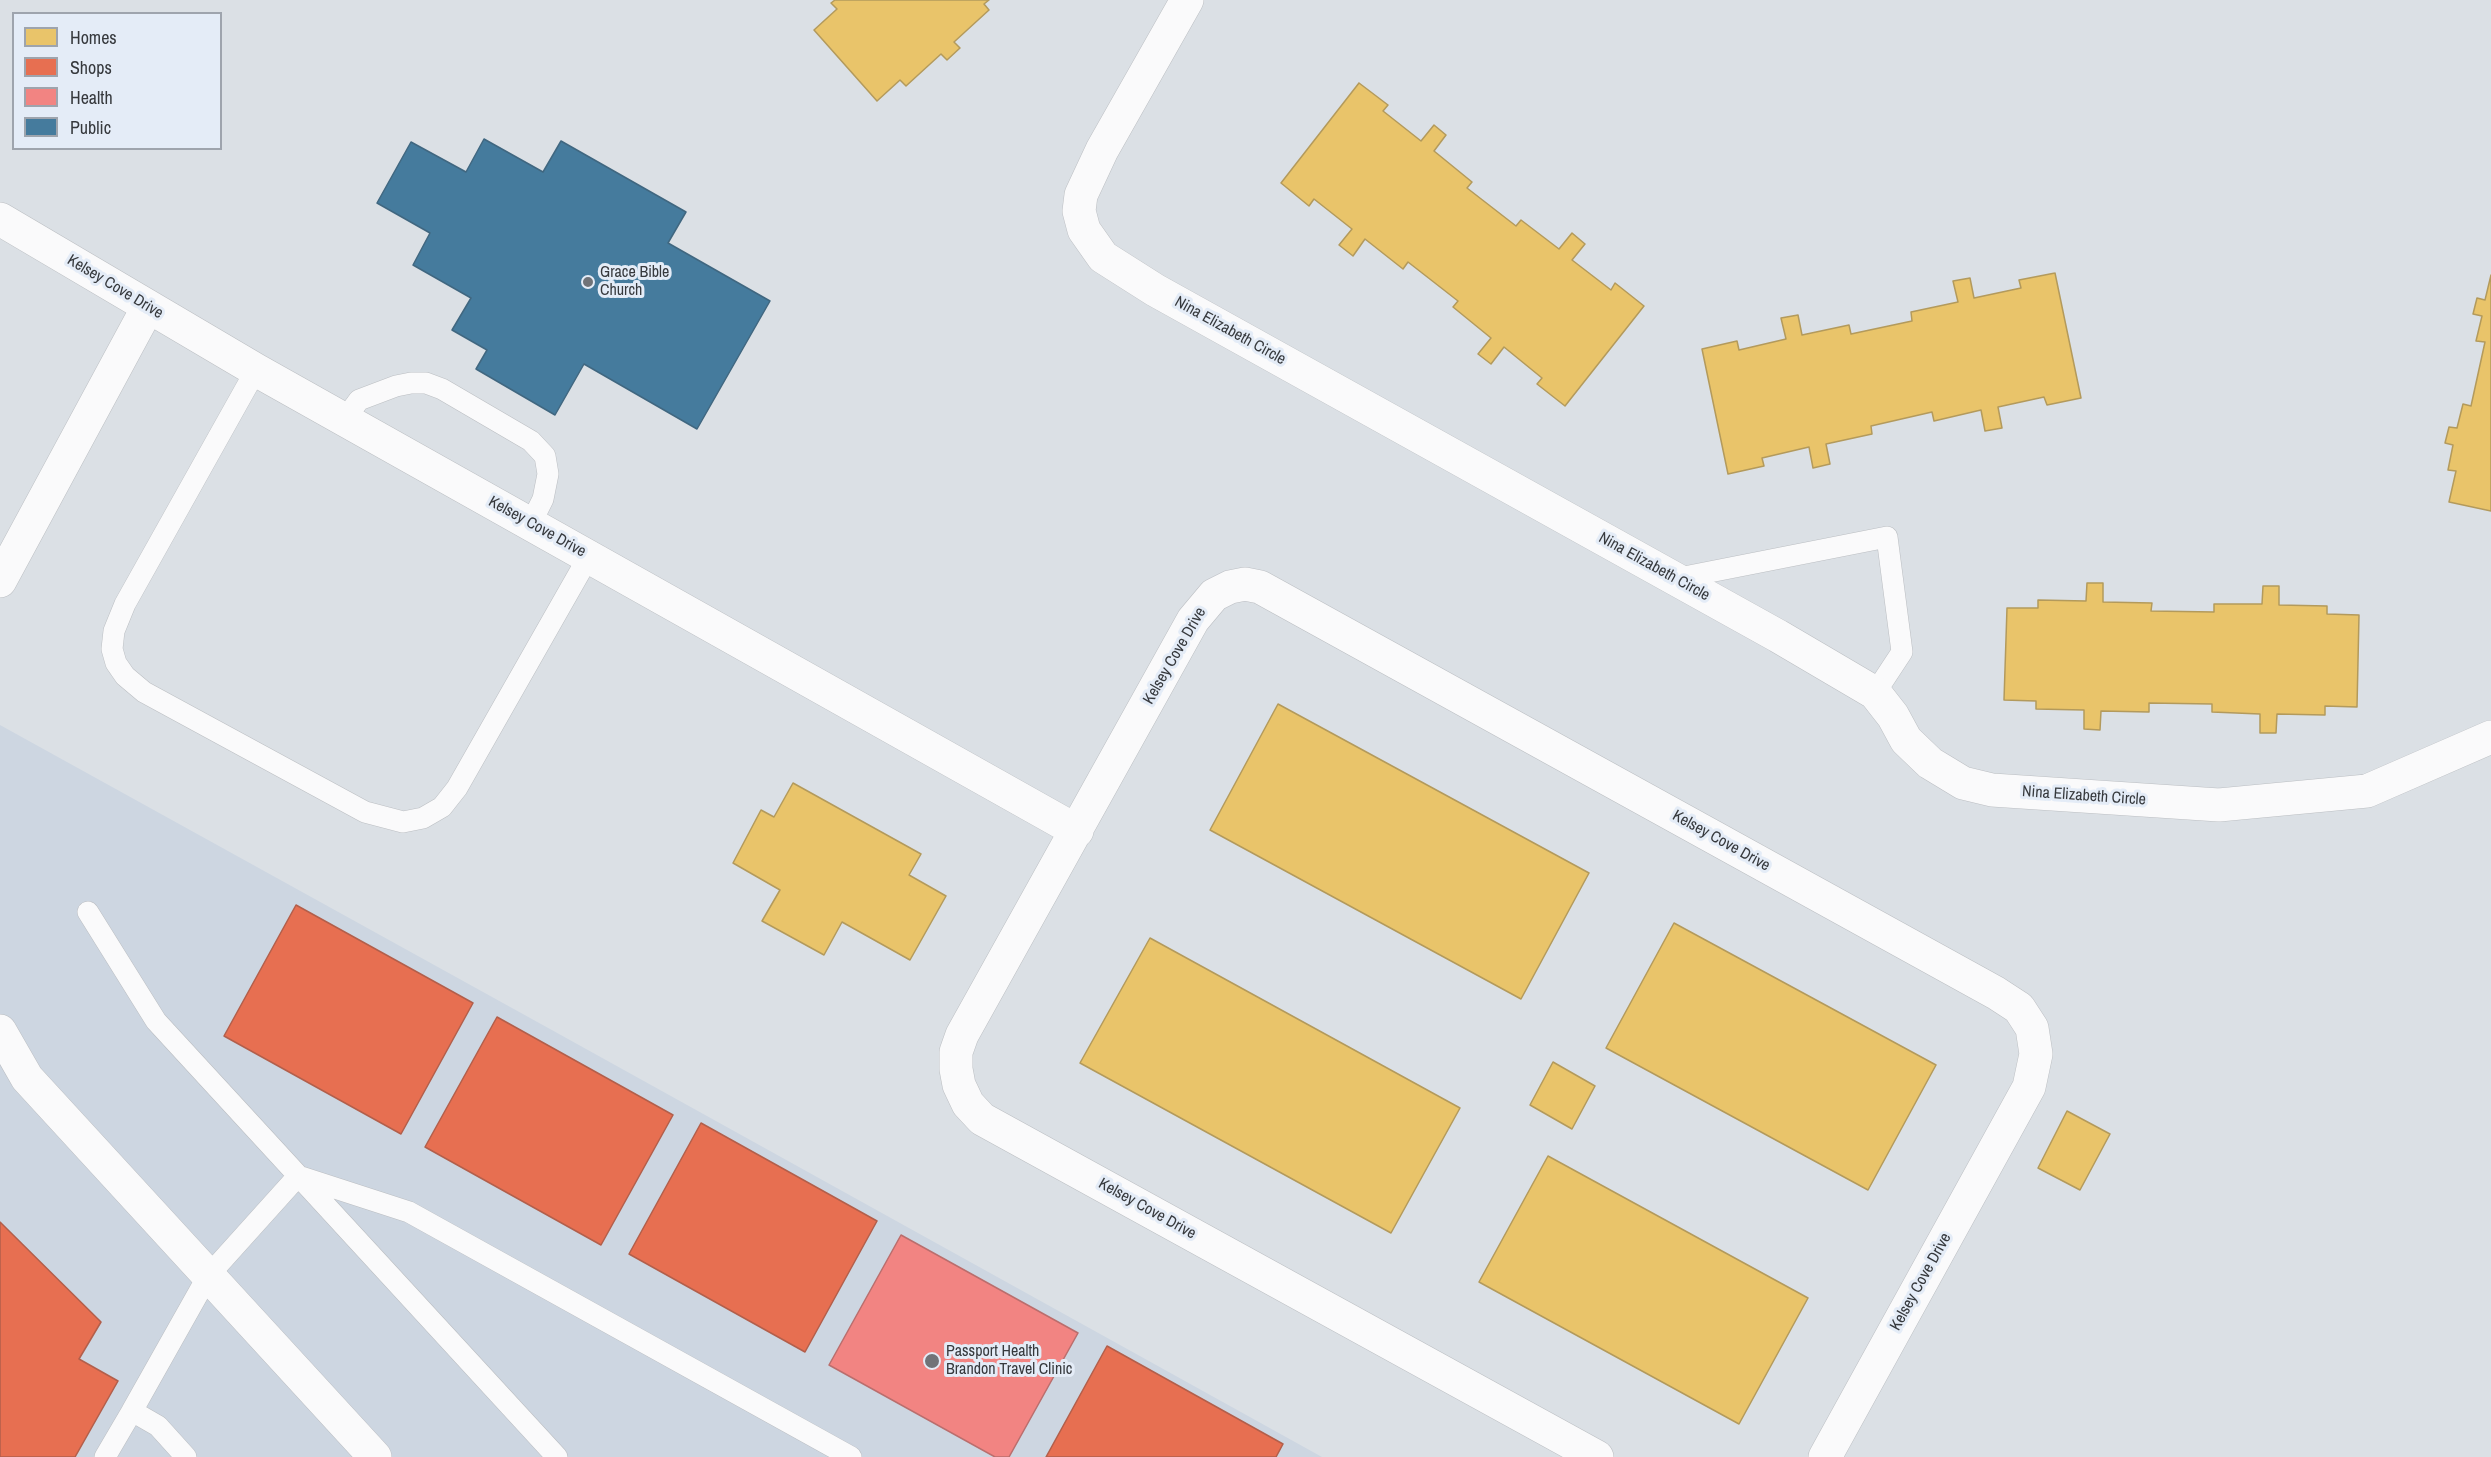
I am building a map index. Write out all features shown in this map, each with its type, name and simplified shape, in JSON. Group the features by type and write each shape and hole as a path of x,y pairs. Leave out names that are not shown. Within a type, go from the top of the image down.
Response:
{"street":[{"name":"Nina Elizabeth Circle","path":"1187,0 1102,150 1081,195 1079,212 1084,230 1103,257 1155,290 1875,693 1893,716 1906,740 1930,763 1963,783 1992,790 2219,805 2367,791 2491,737"},
{"name":"Kelsey Cove Drive","path":"0,219 99,275 148,307 256,370 1077,831"},
{"path":"0,581 148,307"},
{"name":"Kelsey Cove Drive","path":"1598,1457 982,1119 968,1104 959,1086 956,1052 962,1035 1198,613 1214,595 1230,587 1245,584 1260,587 1985,987 2019,1008 2032,1028 2036,1054 2029,1087 1825,1457"},
{"path":"0,1031 27,1078 375,1457"}],"lane":[{"path":"256,370 125,604 114,630 112,649 116,663 125,676 144,692 365,812 403,822 423,818 442,807 457,788 590,556"},
{"path":"345,419 359,400 396,386 426,383 442,389 531,441 545,456 548,474 543,499 531,523"},
{"path":"1674,579 1887,537 1902,652 1875,693"},
{"path":"88,912 156,1021 557,1457"},
{"path":"105,1457 208,1276 298,1176"},
{"path":"298,1176 409,1212 851,1457"},
{"path":"132,1412 158,1426 186,1457"}],"shaded area":[{"path":"0,725 550,1029 1322,1457 0,1457"}],"building: Homes":[{"path":"835,0 989,0 984,4 989,10 954,42 960,48 947,60 941,54 906,86 900,80 877,101 814,30 837,9 831,3"},
{"path":"1359,83 1388,105 1383,111 1421,141 1434,125 1446,135 1434,151 1472,182 1467,188 1516,226 1521,220 1559,249 1572,233 1585,244 1572,260 1611,290 1615,283 1644,306 1565,406 1537,384 1542,378 1504,347 1491,364 1478,354 1491,338 1453,307 1458,301 1408,262 1403,269 1365,239 1353,256 1339,245 1352,229 1314,199 1309,206 1281,183"},
{"path":"2055,273 2081,398 2047,405 2044,397 1998,407 2002,428 1985,431 1981,410 1934,421 1932,412 1871,426 1872,434 1826,444 1830,464 1813,468 1809,447 1762,458 1764,466 1728,474 1702,349 1737,341 1739,350 1786,339 1781,318 1798,315 1802,335 1849,325 1851,334 1912,321 1911,312 1958,302 1953,281 1970,278 1974,298 2021,288 2019,280"},
{"path":"2491,275 2491,511 2449,502 2456,471 2448,470 2453,445 2445,443 2449,427 2457,428 2463,404 2471,406 2485,342 2476,341 2482,316 2473,314 2477,298 2485,300"},
{"path":"2087,583 2103,583 2103,602 2152,603 2151,611 2214,612 2214,604 2262,604 2263,586 2279,586 2279,605 2327,606 2327,614 2359,615 2357,707 2325,706 2325,715 2277,714 2276,733 2260,733 2260,714 2212,712 2212,704 2149,703 2149,712 2101,711 2100,730 2084,729 2084,710 2036,709 2036,701 2004,700 2007,608 2038,608 2038,600 2086,601"},
{"path":"1278,704 1589,873 1521,999 1210,830"},
{"path":"793,783 921,854 909,875 946,896 910,960 842,922 824,955 762,921 780,890 733,863 761,810 774,817"},
{"path":"1674,923 1936,1065 1868,1190 1606,1048"},
{"path":"1150,938 1460,1108 1391,1233 1080,1063"},
{"path":"1553,1062 1595,1086 1572,1129 1530,1105"},
{"path":"2067,1111 2110,1134 2080,1190 2038,1168"},
{"path":"1548,1156 1808,1298 1739,1424 1479,1282"}],"building: Shops":[{"path":"296,905 473,1003 401,1134 224,1036"},
{"path":"497,1017 673,1115 601,1245 425,1147"},
{"path":"701,1123 877,1221 805,1352 629,1254"},
{"path":"0,1222 101,1322 79,1359 118,1381 75,1457 0,1457"},
{"path":"1107,1346 1283,1444 1276,1457 1046,1457"}],"building: Health":[{"path":"901,1235 1078,1333 1009,1457 995,1457 829,1365"}],"building: Public":[{"name":"Grace Bible Church","path":"484,139 543,172 561,141 686,212 668,243 770,301 697,429 584,364 555,415 476,369 487,350 452,330 471,298 413,265 430,233 377,203 411,142 466,172"}],"place":[{"name":"Grace Bible Church","path":"588,282"},
{"name":"Passport Health Brandon Travel Clinic","path":"932,1361"}]}
